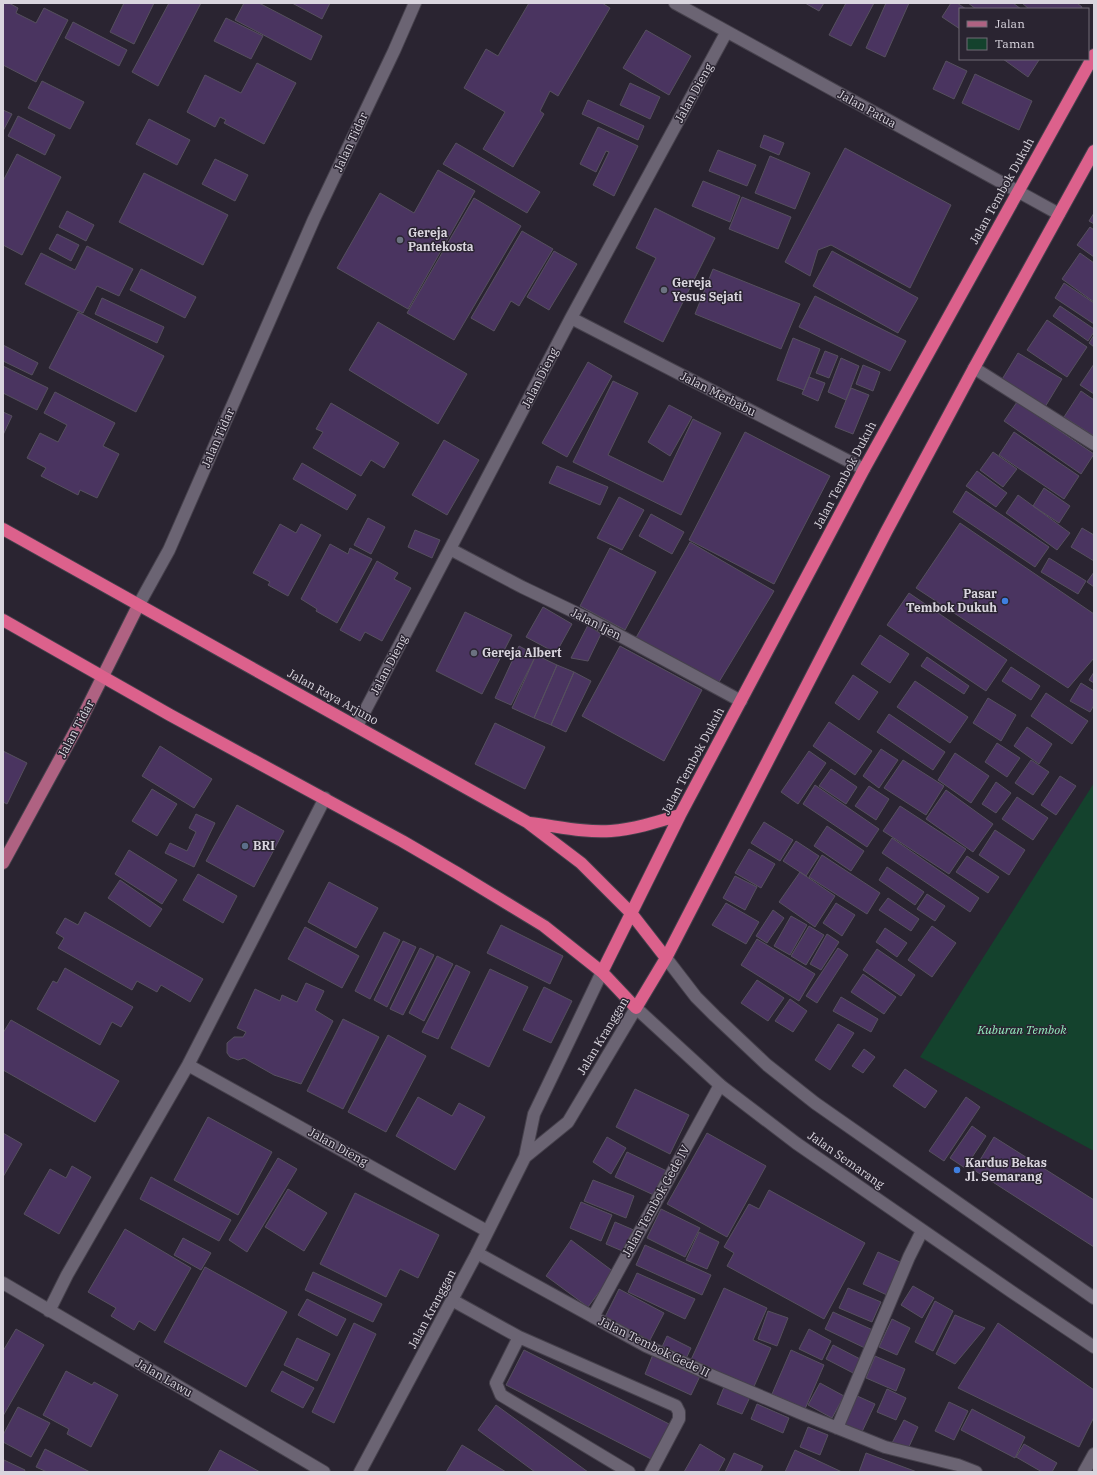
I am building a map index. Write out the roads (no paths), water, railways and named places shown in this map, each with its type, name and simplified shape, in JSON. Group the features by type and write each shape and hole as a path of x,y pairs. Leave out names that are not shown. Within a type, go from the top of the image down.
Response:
{"highway":[{"name":"Jalan Tembok Dukuh","path":"602,972 680,815 864,469 1094,55"},
{"path":"631,913 666,958 883,539 974,368 1094,150"},
{"name":"Jalan Raya Arjuno","path":"3,529 138,606 527,822 581,863 631,913"},
{"path":"3,620 402,841 544,926 602,972"},
{"path":"527,822 609,831 641,827 680,815"},
{"name":"Jalan Kranggan","path":"636,1008 666,958"},
{"name":"Jalan Semarang","path":"602,972 636,1008"}],"main road":[{"name":"Jalan Tidar","path":"3,863 104,677 138,606"}],"street":[{"name":"Jalan Tidar","path":"138,606 169,550 314,219 394,51 415,3"},
{"name":"Jalan Patua","path":"675,3 726,33 1059,214"},
{"name":"Jalan Dieng","path":"356,726 571,318 726,33"},
{"name":"Jalan Merbabu","path":"571,318 864,469"},
{"path":"974,368 1094,444"},
{"name":"Jalan Ijen","path":"450,549 522,587 589,619 741,701"},
{"path":"49,1311 67,1275 188,1065 325,798"},
{"path":"666,958 696,997 767,1065 815,1103 1094,1298"},
{"name":"Jalan Kranggan","path":"360,1472 477,1253 525,1157 534,1114 578,1025 602,972"},
{"name":"Jalan Kranggan","path":"525,1157 568,1122 636,1008"},
{"name":"Jalan Semarang","path":"636,1008 720,1085 796,1143 922,1231 1094,1346"},
{"name":"Jalan Dieng","path":"188,1065 487,1231"},
{"name":"Jalan Tembok Gede IV","path":"592,1317 720,1085"},
{"path":"837,1428 909,1257 922,1231"},
{"name":"Jalan Tembok Gede II","path":"477,1253 653,1349 885,1447 958,1465 976,1472"},
{"name":"Jalan Lawu","path":"3,1283 324,1472"},
{"path":"452,1300 519,1337 676,1406 679,1412 679,1419 651,1472"},
{"path":"519,1337 496,1383 501,1395 629,1472"},
{"path":"1084,1472 1094,1454"}],"place":[{"name":"Gereja Pantekosta","path":"400,240"},
{"name":"Gereja Yesus Sejati","path":"664,290"},
{"name":"Pasar Tembok Dukuh","path":"1005,601"},
{"name":"Gereja Albert","path":"474,653"},
{"name":"BRI","path":"245,846"},
{"name":"Kardus Bekas Jl. Semarang","path":"957,1170"}],"park label":[{"name":"Kuburan Tembok","path":"1022,1030"}]}
